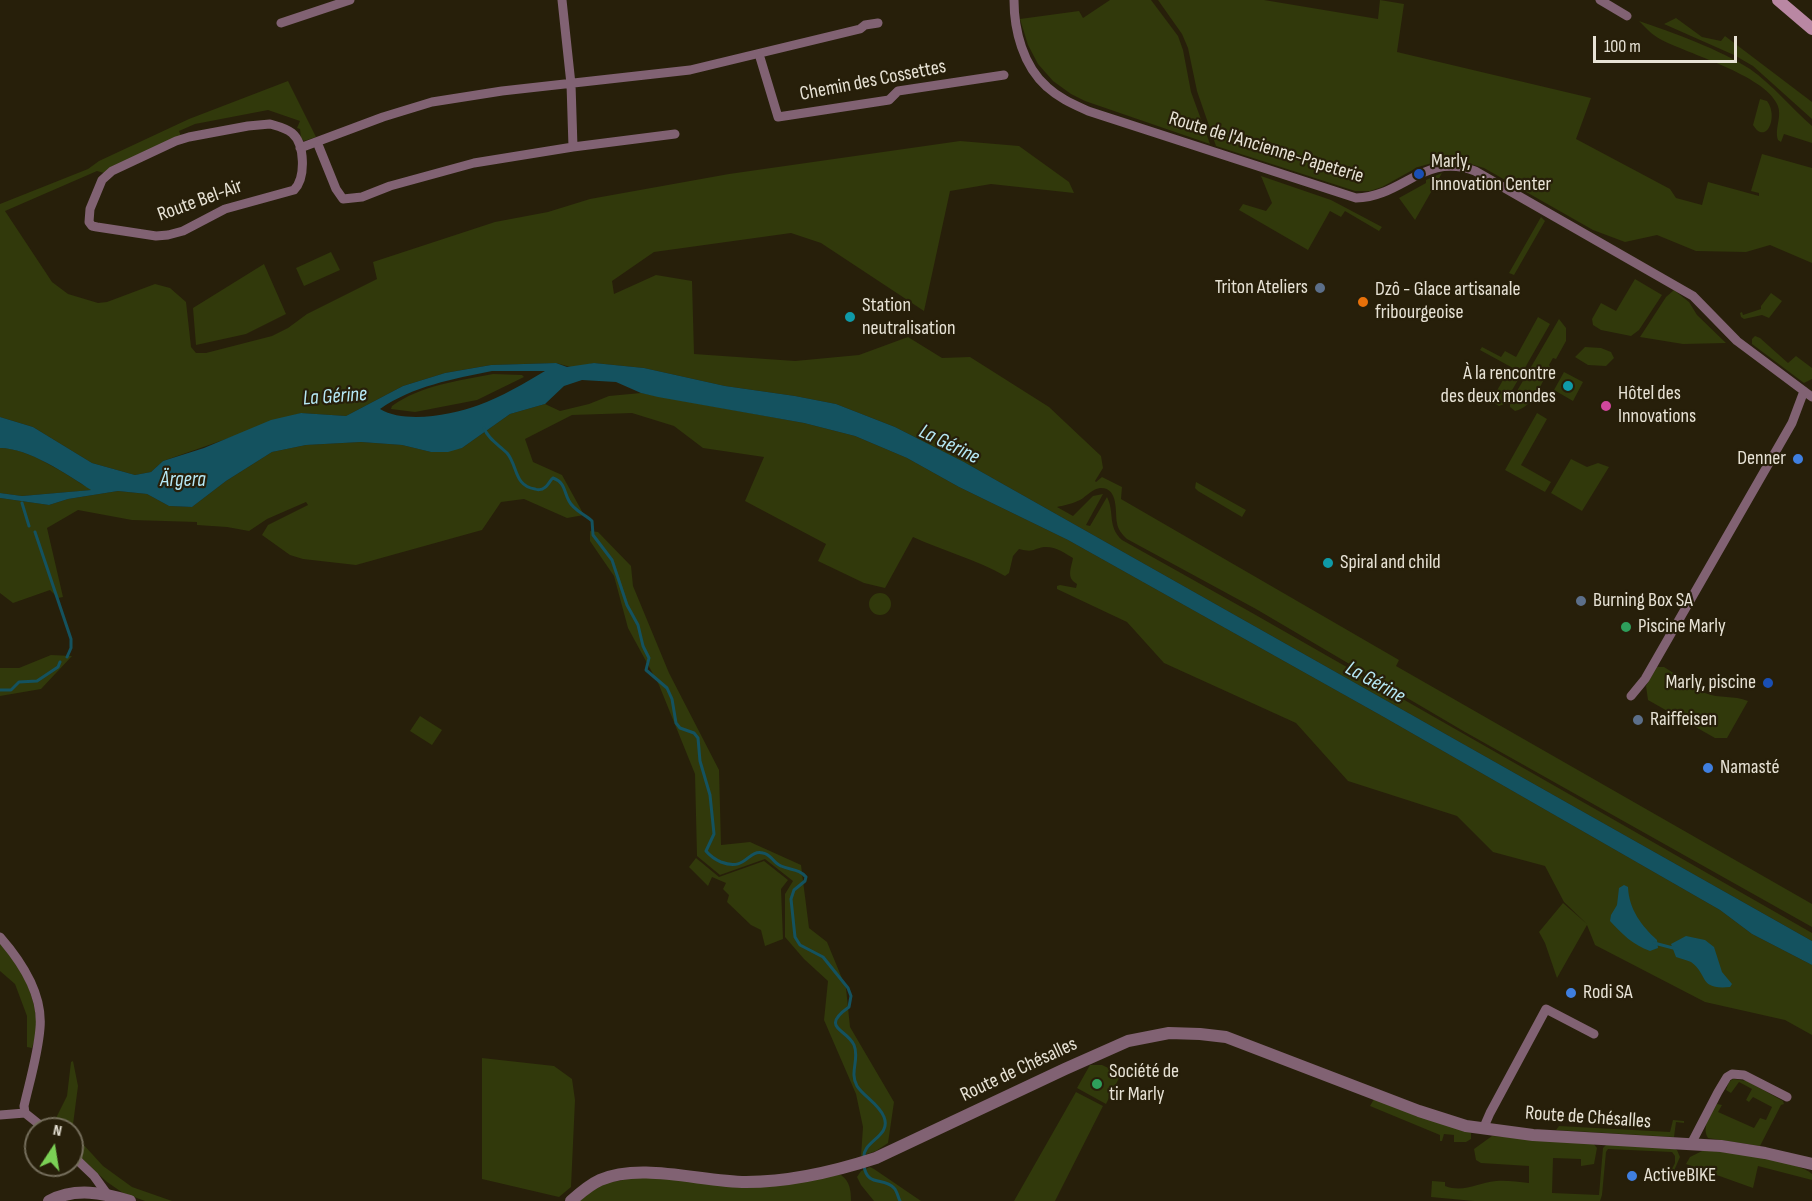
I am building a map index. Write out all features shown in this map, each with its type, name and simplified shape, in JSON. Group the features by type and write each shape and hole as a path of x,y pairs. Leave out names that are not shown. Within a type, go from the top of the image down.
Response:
{"main road":[{"path":"1778,0 1812,29"}],"street":[{"path":"281,23 350,0"},
{"path":"562,0 571,84 573,147"},
{"name":"Route de l'Ancienne-Papeterie","path":"1014,0 1014,18 1022,48 1032,69 1045,86 1063,99 1080,107 1356,198 1381,194 1434,167 1468,169 1693,296 1737,341 1808,394"},
{"path":"1600,0 1626,16"},
{"path":"300,148 383,117 432,102 502,91 690,70 878,23"},
{"name":"Chemin des Cossettes","path":"759,54 778,117 889,100 898,91 1004,75"},
{"name":"Route Bel-Air","path":"270,124 292,133 300,148 302,160 300,181 294,190 225,209 183,231 156,236 97,227 89,222 90,209 102,180 112,171 176,141 248,126 270,124"},
{"path":"317,142 336,189 343,199 362,197 390,186 474,163 675,134"},
{"path":"1631,696 1645,679 1808,394"},
{"path":"0,937 11,949 34,989 39,1008 40,1027 24,1106 25,1113 30,1117"},
{"name":"Route de Chésalles","path":"1483,1129 1546,1009 1594,1034"},
{"name":"Route de Chésalles","path":"571,1201 583,1190 600,1180 618,1175 640,1173 746,1182 784,1180 820,1174 856,1164 876,1158 1128,1041 1168,1033 1226,1038 1427,1114 1483,1129 1533,1135 1690,1144 1764,1153 1812,1164"},
{"path":"1690,1144 1718,1092 1727,1077 1732,1074 1744,1075 1787,1097"},
{"path":"0,1115 25,1113"},
{"path":"84,1166 107,1194"},
{"path":"49,1201 72,1193 89,1192 107,1194 130,1201"}],"green space":[{"path":"1110,0 1151,0 1178,36 1191,92 1210,144 1085,101 1053,81 1038,64 1028,45 1020,19 1079,11 1083,18"},
{"path":"1158,0 1264,0 1378,19 1380,0 1404,4 1397,52 1591,98 1576,139 1670,189 1676,198 1702,205 1708,182 1759,196 1759,193 1751,191 1762,154 1812,168 1812,263 1770,245 1746,252 1696,251 1657,235 1625,242 1593,230 1484,168 1450,158 1418,167 1382,187 1370,191 1355,191 1216,146 1197,91 1188,48 1182,34"},
{"path":"1676,18 1702,37 1721,41 1725,36 1812,102 1812,119 1753,66 1734,55 1664,24"},
{"path":"1639,21 1711,48 1750,69 1812,126 1812,143 1784,134 1781,142 1778,140 1779,108 1769,93 1724,66 1660,39"},
{"path":"288,81 316,137 304,141 301,138 300,129 297,128 300,121 268,110 195,124 179,131 181,136 104,173 97,171 5,211 52,282 68,294 98,303 107,302 155,284 170,288 186,302 191,347 196,353 206,353 272,336 288,328 307,314 377,279 373,262 495,222 548,212 590,199 729,174 960,141 1019,146 1069,182 1074,193 991,184 950,191 924,311 821,243 791,233 654,252 612,281 614,294 656,275 692,281 694,354 795,361 859,355 908,337 942,358 970,357 1049,407 1101,456 1103,468 1095,481 1102,477 1122,487 1121,499 1399,660 1396,666 1812,904 1812,927 1465,732 1256,609 1127,539 1118,525 1113,496 1106,489 1097,489 1077,501 1057,507 1073,516 1093,496 1103,494 1086,525 1090,526 1107,497 1114,530 1122,540 1812,933 1812,941 964,462 895,427 836,404 725,386 644,368 594,363 574,368 556,363 491,365 445,373 403,386 346,416 301,413 163,461 151,472 135,475 92,463 33,427 0,417 0,204 88,169 99,161 189,119"},
{"path":"1760,99 1767,101 1772,114 1769,127 1762,132 1753,125"},
{"path":"1442,173 1415,220 1399,198 1426,183 1426,180"},
{"path":"1261,176 1331,200 1382,227 1379,231 1345,211 1341,217 1330,211 1308,250 1239,210 1243,204 1266,211 1272,203"},
{"path":"1541,217 1545,221 1514,275 1509,273"},
{"path":"331,252 340,270 304,286 296,268"},
{"path":"264,264 286,314 246,334 196,345 193,308"},
{"path":"1635,279 1662,295 1639,330 1631,336 1601,330 1593,325 1592,319 1601,303 1616,311"},
{"path":"1674,290 1689,302 1697,315 1726,343 1683,344 1640,337 1666,297"},
{"path":"1771,293 1782,301 1769,318 1762,315 1744,319 1741,317 1742,312 1743,315 1761,309"},
{"path":"1538,317 1550,324 1522,373 1480,350 1482,347 1501,357 1505,351 1516,357"},
{"path":"1559,319 1566,328 1566,341 1556,359 1553,358 1532,399 1522,409 1515,411 1510,407 1510,403"},
{"path":"1755,336 1788,363 1796,356 1812,368 1812,379 1804,383 1752,344"},
{"path":"1585,347 1601,348 1611,352 1614,358 1606,366 1588,365 1575,357"},
{"path":"1564,372 1583,382 1573,401 1554,390"},
{"path":"1507,373 1518,380 1504,404 1499,406 1491,401"},
{"path":"493,374 524,377 477,400 415,412 391,409 403,399 427,388"},
{"path":"641,393 804,423 855,436 907,458 959,487 1068,540 1382,716 1720,910 1752,934 1812,965 1812,1035 1785,1020 1705,1002 1595,945 1587,925 1557,978 1539,932 1563,903 1587,924 1564,902 1545,866 1493,852 1457,816 1348,781 1296,723 1164,663 1127,622 1057,589 1060,585 1076,588 1077,584 1070,576 1073,558 1063,552 1048,547 1030,551 1019,549 1013,556 1009,573 1005,576 913,537 885,588 864,583 818,561 826,544 745,501 764,457 703,448 674,426 632,413 572,415 525,439 533,462 562,475 584,515 567,518 524,499 501,502 482,530 356,565 303,559 290,555 262,535 268,525 308,505 306,502 267,519 249,531 197,525 197,522 132,520 78,510 47,528 63,597 58,598 50,590 13,603 0,593 0,498 49,505 68,499 118,491 147,494 169,506 192,507 226,481 272,452 306,445 361,442 402,445 431,452 462,448 510,414 545,404 560,411 609,396"},
{"path":"1537,413 1547,419 1521,465 1551,482 1545,492 1505,470"},
{"path":"0,448 12,449 35,457 92,490 22,496 0,493"},
{"path":"1571,459 1587,467 1598,463 1609,467 1582,511 1551,493"},
{"path":"1196,482 1246,510 1242,517 1198,491 1195,488"},
{"path":"590,531 598,532 631,566 633,586 669,673 719,770 721,845 750,842 801,865 809,928 827,942 846,988 850,1027 894,1102 888,1143 876,1151 861,1156 863,1127 856,1094 824,1020 828,981 785,937 785,894 793,881 765,859 720,875 697,856 695,774 659,685 628,628 614,576 590,541"},
{"path":"880,593 888,596 891,604 888,612 880,615 872,612 869,604 872,596"},
{"path":"51,655 72,656 41,689 0,696 0,668 19,668"},
{"path":"1657,667 1664,667 1705,693 1748,701 1727,738 1715,738 1648,700 1646,686"},
{"path":"420,716 442,730 432,745 410,731"},
{"path":"696,858 719,877 764,861 788,880 781,889 783,939 765,946 761,930 751,925 727,902 729,895 723,889 726,883 712,877 708,886 689,867"},
{"path":"0,942 14,960 30,991 37,1028 32,1048 27,1047 27,1016 15,984 0,971"},
{"path":"482,1058 554,1066 572,1079 575,1100 571,1187 559,1197 482,1179"},
{"path":"73,1061 78,1086 74,1117 56,1117 67,1096 71,1062"},
{"path":"1090,1065 1102,1065 1121,1074 1106,1104 1077,1088"},
{"path":"1733,1079 1747,1081 1783,1101 1784,1104 1781,1105 1760,1146 1708,1138 1706,1134 1708,1121 1717,1104 1722,1105 1718,1112 1754,1128 1760,1118 1766,1120 1772,1107 1753,1097 1749,1102 1746,1100 1752,1089 1739,1082 1731,1093 1726,1090"},
{"path":"1076,1092 1103,1106 1055,1201 1014,1201"},
{"path":"1374,1099 1468,1131 1471,1133 1471,1139 1466,1142 1454,1142 1454,1135 1444,1134 1440,1141 1440,1135 1370,1106"},
{"path":"1673,1120 1684,1121 1684,1123 1676,1122 1674,1137 1556,1130 1559,1126 1670,1132"},
{"path":"1492,1136 1593,1143 1597,1148 1594,1164 1581,1166 1581,1159 1553,1158 1552,1193 1599,1195 1603,1148 1607,1144 1673,1148 1677,1150 1680,1157 1673,1173 1671,1171 1675,1163 1675,1156 1672,1152 1608,1149 1600,1201 1474,1201 1431,1197 1432,1181 1445,1182 1445,1186 1452,1188 1470,1187 1496,1181 1529,1183 1529,1166 1481,1163 1476,1160 1474,1149"},
{"path":"84,1145 103,1166 132,1187 172,1201 145,1201 123,1193 84,1161"},
{"path":"1704,1150 1793,1165 1812,1174 1812,1180 1758,1166 1753,1188 1686,1164 1690,1157"},
{"path":"870,1167 921,1201 874,1201 857,1177 861,1171"},
{"path":"841,1175 848,1183 851,1201 579,1201 602,1184 639,1177"}],"water":[{"name":"Ärgera","path":"556,363 567,367 594,363 644,368 725,386 836,404 895,427 964,462 1812,941 1812,965 1752,934 1720,910 1382,716 1068,540 959,487 907,458 855,436 804,423 658,397 641,393 616,382 582,380 564,386 545,404 510,414 462,448 448,452 431,452 402,445 361,442 306,445 272,452 226,481 192,507 169,506 147,494 118,491 68,499 49,505 0,498 0,493 22,496 91,490 35,457 23,452 0,448 0,417 33,427 92,463 135,475 151,472 163,461 204,448 271,420 301,413 346,416 403,386 445,373 491,365","holes":["492,371 545,371 496,398 456,412 415,417 390,414 380,409 406,394 463,377"]},
{"path":"1624,885 1628,887 1637,917 1657,940 1658,948 1650,951 1638,946 1610,921 1617,905 1619,888"},
{"path":"1686,936 1705,940 1714,947 1722,972 1732,984 1730,987 1708,984 1697,967 1691,962 1676,957 1671,944"}],"waterway":[{"path":"484,428 491,439 507,453 523,484 540,490 553,478 557,480 571,504 592,521 593,535 612,560 627,605 638,625 643,646 649,658 646,670 667,688 672,699 676,723 680,728 694,733 698,738 700,761 710,795 714,834 706,851 714,859 730,864 741,862 753,854 763,853 778,865 798,871 806,877 805,881 794,890 791,899 795,937 800,945 823,957 848,988 851,996 849,1007 840,1014 836,1024 851,1040 856,1050 854,1076 857,1086 879,1108 884,1117 884,1129 867,1148 864,1159"},
{"path":"22,503 29,526"},
{"path":"35,532 71,639 71,648 67,657"},
{"path":"0,690 11,690 19,682 37,681 58,667 60,662"},
{"path":"1654,943 1677,949"},
{"path":"864,1166 869,1177 894,1188 900,1201"}],"place":[{"name":"Marly, Innovation Center","path":"1419,174"},
{"name":"Triton Ateliers","path":"1320,288"},
{"name":"Dzô - Glace artisanale fribourgeoise","path":"1363,302"},
{"name":"Station neutralisation","path":"850,317"},
{"name":"À la rencontre des deux mondes","path":"1568,386"},
{"name":"Hôtel des Innovations","path":"1606,406"},
{"name":"Denner","path":"1798,459"},
{"name":"Spiral and child","path":"1328,563"},
{"name":"Burning Box SA","path":"1581,601"},
{"name":"Piscine Marly","path":"1626,627"},
{"name":"Marly, piscine","path":"1768,683"},
{"name":"Raiffeisen","path":"1638,720"},
{"name":"Namasté","path":"1708,768"},
{"name":"Rodi SA","path":"1571,993"},
{"name":"Société de tir Marly","path":"1097,1084"},
{"name":"ActiveBIKE","path":"1632,1176"}],"water label":[{"name":"La Gérine","path":"335,397"},
{"name":"La Gérine","path":"949,445"},
{"name":"La Gérine","path":"1375,683"}]}
